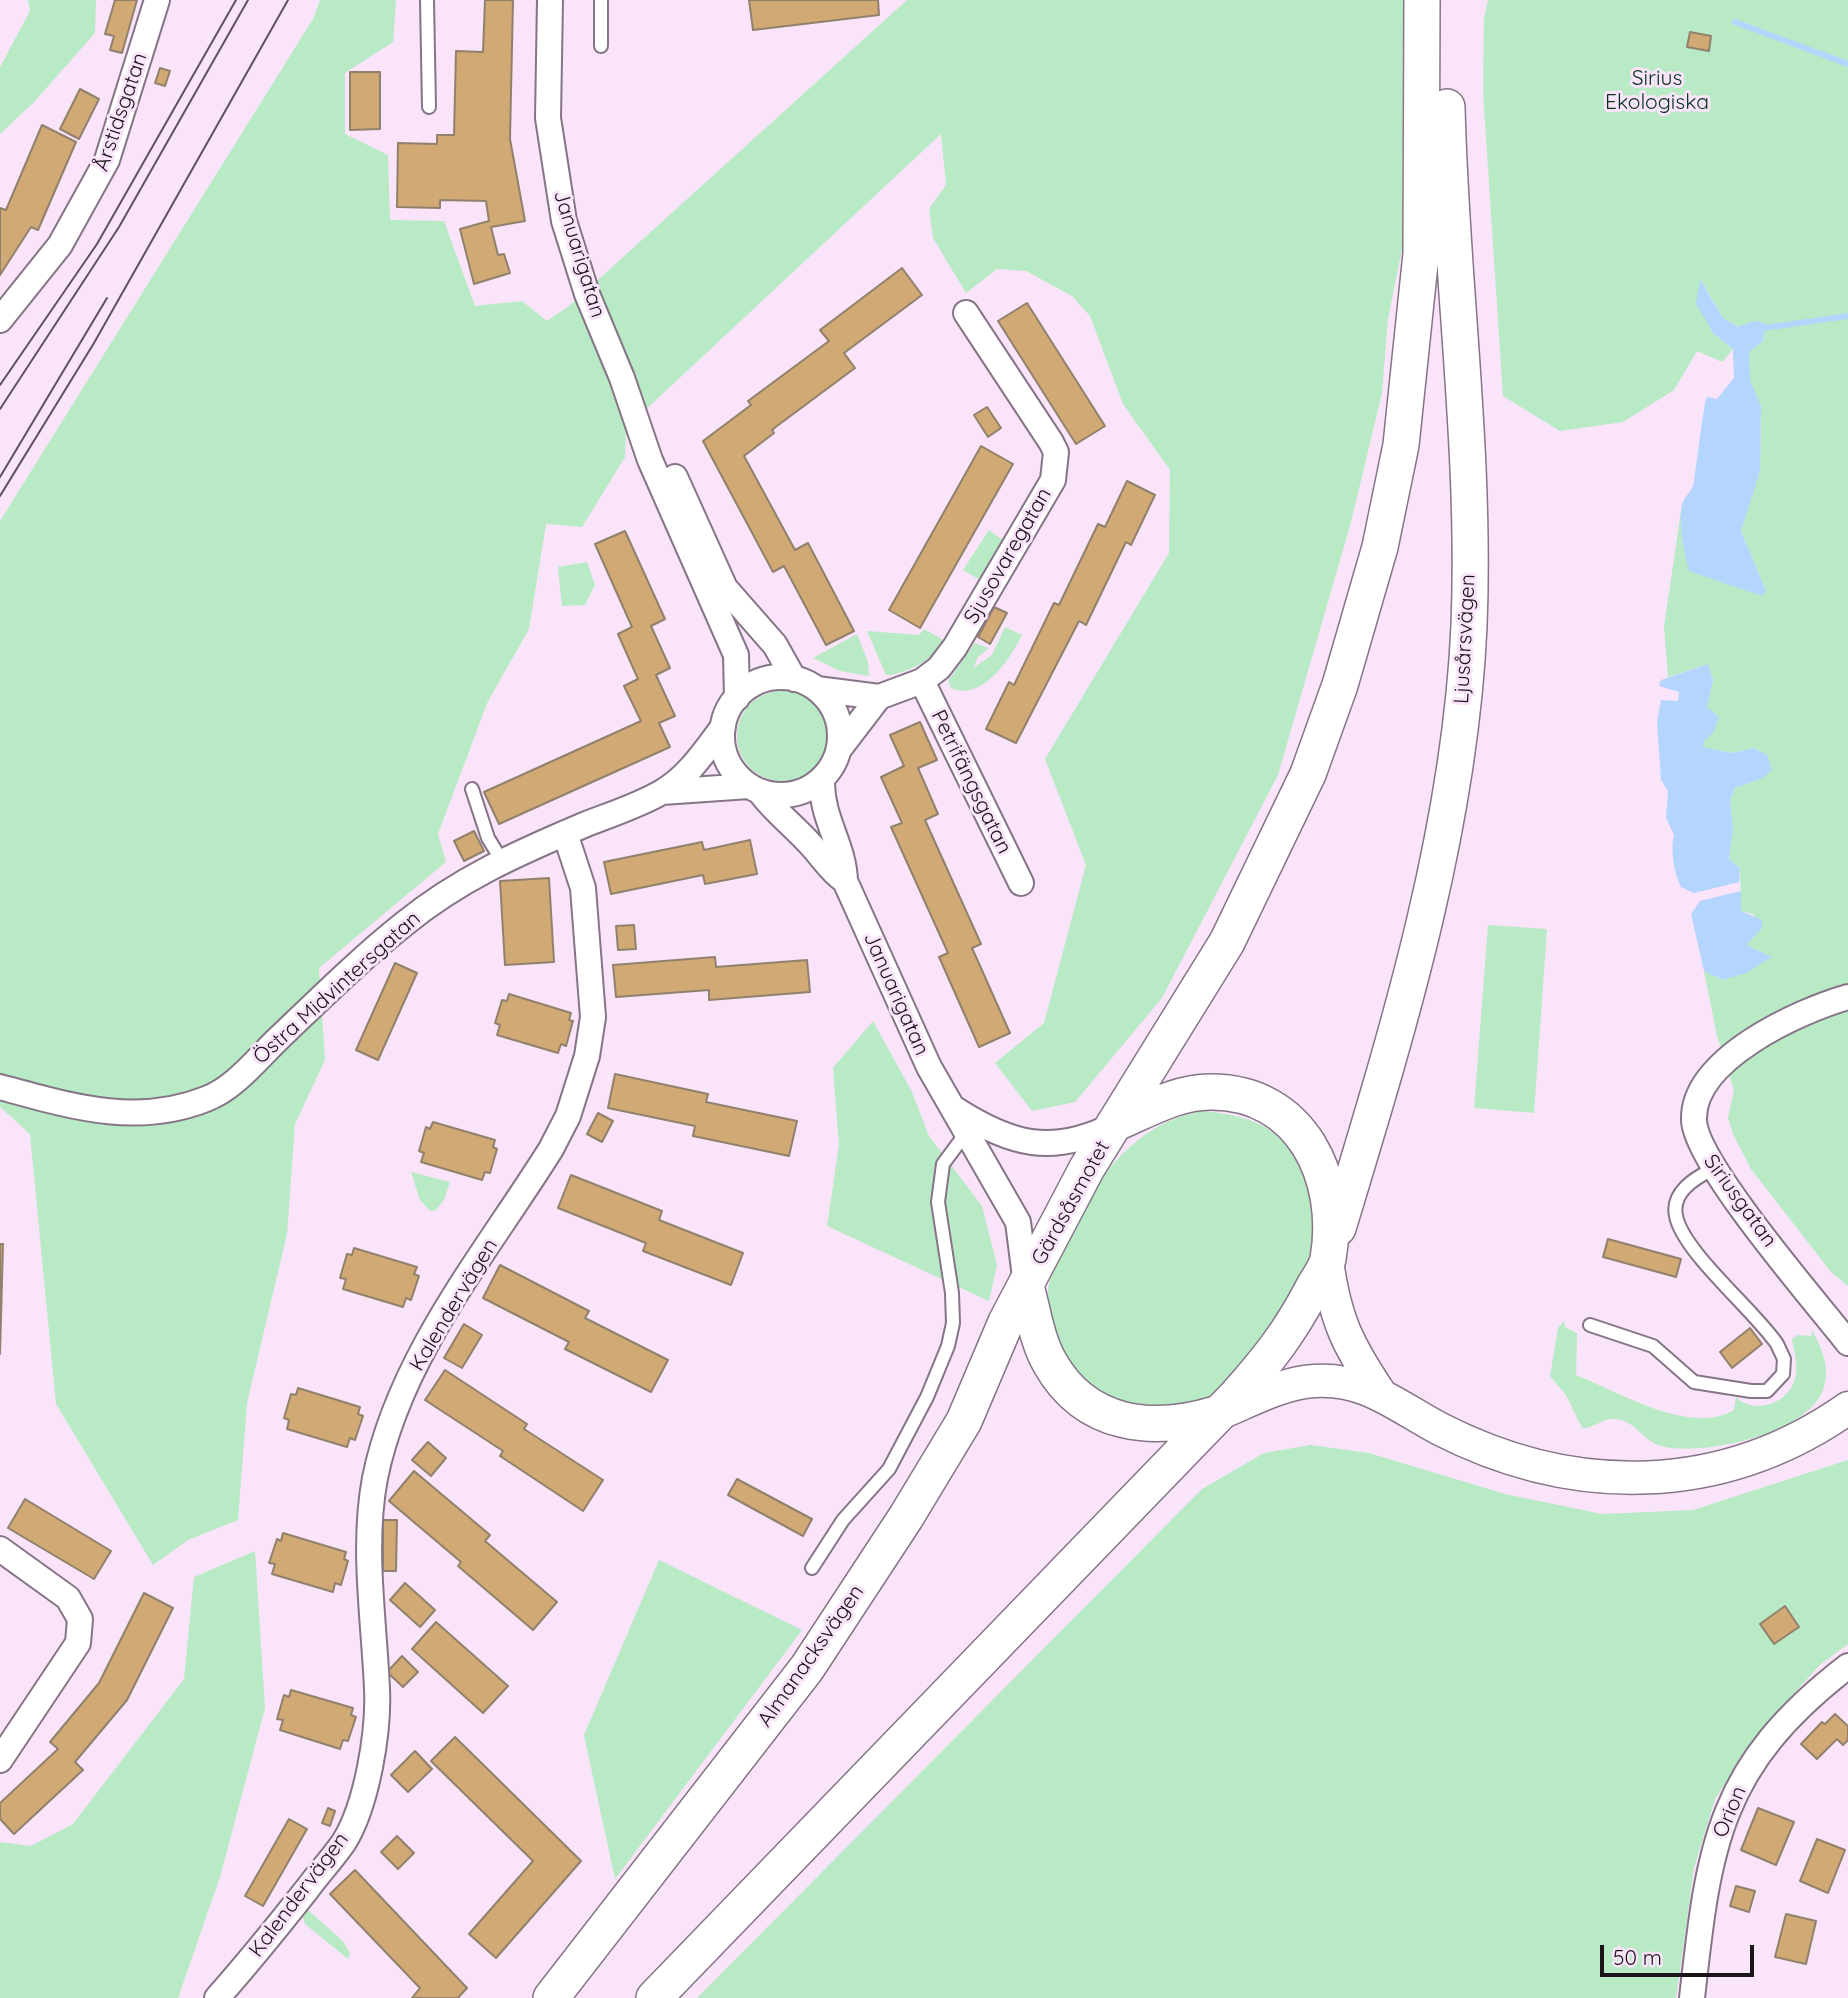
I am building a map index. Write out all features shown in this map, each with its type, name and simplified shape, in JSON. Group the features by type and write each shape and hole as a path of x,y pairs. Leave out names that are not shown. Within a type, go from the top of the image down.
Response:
{"main road":[{"path":"1114,1124 1189,1008 1262,875 1308,774 1335,698 1380,547 1401,445 1416,326 1424,152 1422,0"},
{"name":"Ljusårsvägen","path":"1327,1261 1359,1157 1434,881 1462,704 1469,627 1469,495 1458,271 1448,148 1444,0"},
{"name":"Gärdsåsmotet","path":"1209,1092 1243,1098 1276,1112 1296,1128 1321,1162 1330,1202 1327,1261 1289,1333 1216,1415 1187,1423 1154,1426 1108,1415 1084,1401 1063,1382 1050,1363 1026,1286 1087,1168 1114,1124 1173,1099 1209,1092"},
{"name":"Almanacksvägen","path":"551,1998 807,1668 906,1517 964,1421 1006,1322 1026,1286"},
{"path":"654,1998 1216,1415"}],"street":[{"name":"Årstidsgatan","path":"0,320 60,245 107,160 157,0"},
{"name":"Januarigatan","path":"550,0 548,118 562,209 587,294 622,378 650,460 736,655 737,698"},
{"name":"Sjusovaregatan","path":"817,689 879,697 922,681 939,668 955,647 1053,480 1057,468 1056,452 1051,442 966,313"},
{"name":"Januarigatan","path":"622,378 664,453 725,588 775,645 794,679"},
{"path":"840,748 837,715 817,689 794,679 763,680 737,698 723,727 727,761 755,789 793,794 822,780 840,748 879,697"},
{"name":"Petrifängsgatan","path":"922,681 1021,883"},
{"name":"Östra Midvintersgatan","path":"0,1087 74,1107 130,1114 157,1112 209,1098 233,1082 402,925 464,880 662,792 695,765 723,727"},
{"name":"Januarigatan","path":"822,780 821,803 844,859 845,881 929,1067 1018,1222 1026,1286"},
{"name":"Januarigatan","path":"755,789 775,812 811,845 829,870 845,881"},
{"name":"Östra Midvintersgatan","path":"662,792 755,789"},
{"name":"Kalendervägen","path":"217,1998 257,1953 344,1841 359,1805 376,1723 377,1690 370,1607 372,1505 376,1477 391,1423 423,1349 551,1149 568,1116 587,1056 593,1017 583,888 565,833"},
{"name":"Siriusgatan","path":"1848,997 1780,1025 1720,1065 1706,1080 1694,1110 1694,1123 1713,1169 1848,1343"},
{"path":"950,1106 993,1131 1044,1145 1084,1139 1114,1124"},
{"path":"1327,1261 1334,1303 1347,1342 1379,1392"},
{"path":"1216,1415 1285,1387 1314,1381 1337,1382 1379,1392 1439,1429 1520,1462 1563,1472 1629,1478 1692,1473 1758,1458 1801,1439 1848,1408"},
{"path":"0,1549 68,1598 80,1619 78,1643 0,1760"},
{"name":"Orion","path":"1692,1998 1705,1887 1727,1810 1771,1736 1806,1699 1848,1666"}],"lane":[{"path":"427,0 429,107"},
{"path":"601,0 601,46"},
{"path":"472,789 488,838 502,861"},
{"path":"812,1568 843,1520 889,1469 927,1397 948,1346 953,1323 952,1293 939,1202 943,1164 966,1133"},
{"path":"1591,1325 1653,1346 1694,1382 1751,1391 1767,1391 1777,1383 1783,1374 1784,1359 1777,1344 1690,1245 1676,1218 1675,1207 1681,1192 1694,1178 1713,1169"}],"green space":[{"path":"28,0 96,0 95,33 34,102 0,134 0,67 30,11"},
{"path":"320,0 396,0 393,42 345,73 345,134 388,155 390,220 444,221 475,306 522,301 547,321 569,306 907,0 1403,0 1402,249 1388,319 1382,393 1351,522 1278,775 1162,998 1075,1102 1032,1111 995,1063 1044,1023 1086,865 1045,759 1169,553 1170,470 1123,404 1090,316 1072,296 1026,271 997,269 966,293 933,238 929,209 946,185 941,134 626,428 625,457 582,527 546,524 529,629 488,701 438,834 446,862 319,968 325,1060 295,1124 287,1234 247,1403 238,1520 188,1540 153,1565 56,1404 30,1134 0,1107 0,521 313,19"},
{"name":"Sirius Ekologiska","path":"1488,0 1848,0 1848,1286 1831,1272 1751,1169 1734,1136 1728,1118 1734,1090 1717,1036 1704,971 1723,980 1771,957 1746,945 1761,928 1753,914 1741,911 1740,868 1729,859 1733,829 1730,800 1735,788 1763,778 1771,770 1767,755 1753,748 1732,753 1703,747 1704,741 1713,733 1707,707 1713,680 1708,664 1668,677 1664,627 1682,504 1682,543 1766,591 1741,531 1760,471 1761,406 1749,380 1749,351 1763,341 1765,323 1754,321 1739,327 1723,318 1701,280 1714,334 1733,349 1722,362 1697,351 1674,390 1623,422 1560,431 1503,396 1483,92 1484,19"},
{"path":"989,530 1004,541 982,581 963,570"},
{"path":"587,562 595,585 585,605 562,606 558,567"},
{"path":"1005,627 1022,635 1003,666 974,689 962,691 951,688 948,681 975,643 989,648 978,657 973,668 992,655"},
{"path":"924,629 945,641 934,654 919,664 903,672 886,675 867,631 919,635"},
{"path":"857,634 868,662 869,676 840,671 813,658"},
{"path":"782,691 799,694 814,704 824,719 827,736 824,753 814,768 799,778 782,781 765,778 750,768 740,753 737,736 740,719 750,704 765,694"},
{"path":"1488,925 1547,929 1534,1113 1474,1108"},
{"path":"873,1021 912,1092 929,1136 982,1206 997,1265 989,1301 827,1226 839,1145 833,1068"},
{"path":"1204,1111 1236,1116 1263,1126 1285,1143 1295,1156 1314,1195 1317,1215 1309,1258 1288,1301 1262,1339 1226,1381 1200,1404 1171,1415 1099,1402 1065,1358 1050,1332 1046,1310 1056,1259 1082,1207 1114,1163 1129,1148 1164,1124"},
{"path":"411,1172 450,1182 444,1200 435,1211 430,1211 420,1200"},
{"path":"1564,1321 1565,1327 1577,1333 1576,1375 1634,1401 1677,1415 1716,1417 1734,1410 1736,1397 1743,1402 1759,1406 1783,1397 1793,1384 1796,1373 1792,1339 1798,1335 1812,1336 1811,1329 1819,1343 1826,1366 1823,1390 1813,1405 1797,1419 1777,1429 1753,1438 1705,1448 1683,1449 1657,1445 1629,1424 1616,1419 1582,1428 1566,1395 1550,1376 1558,1328"},
{"path":"1311,1445 1369,1453 1505,1494 1602,1514 1693,1510 1848,1460 1848,1644 1821,1664 1762,1728 1715,1799 1694,1868 1676,1998 697,1998 1202,1489 1264,1453"},
{"path":"255,1551 265,1708 220,1877 178,1998 0,1998 0,1842 31,1846 73,1824 184,1679 194,1577"},
{"path":"659,1560 802,1630 615,1879 584,1735"},
{"path":"308,1910 343,1941 350,1953 348,1959 305,1924 302,1914"}],"water":[{"path":"1700,279 1723,318 1738,327 1754,321 1765,323 1763,341 1749,352 1750,380 1761,406 1760,471 1741,531 1766,591 1762,596 1689,571 1684,547 1682,506 1694,482 1707,397 1717,399 1734,378 1733,349 1714,334 1696,304"},
{"path":"1708,664 1713,680 1707,707 1719,717 1713,733 1704,741 1703,747 1732,753 1753,748 1767,755 1772,770 1763,778 1735,788 1730,800 1733,829 1729,859 1740,868 1739,882 1694,893 1681,887 1676,875 1674,835 1666,818 1668,791 1661,780 1657,722 1661,700 1678,701 1679,692 1659,686 1661,680"},
{"path":"1741,891 1741,911 1762,920 1762,928 1746,945 1772,957 1746,973 1723,980 1704,971 1691,914 1700,901"}],"building":[{"path":"115,0 137,0 122,53 110,50 114,36 105,34"},
{"path":"485,0 513,0 510,139 525,221 491,227 498,255 504,254 510,273 474,284 460,229 489,221 486,201 440,200 440,208 397,207 398,143 437,144 437,135 454,135 456,51 483,52"},
{"path":"749,0 878,0 879,15 753,30"},
{"path":"1690,32 1711,36 1709,51 1687,47"},
{"path":"160,68 170,71 165,86 155,83"},
{"path":"350,72 380,72 380,129 350,130"},
{"path":"80,89 99,99 79,139 60,129"},
{"path":"42,125 76,142 38,230 31,227 0,275 0,208 6,210"},
{"path":"902,268 922,295 844,353 855,368 777,426 772,430 774,433 744,456 795,550 808,543 854,631 826,645 784,566 773,572 703,441 751,405 748,401 829,341 820,330"},
{"path":"1027,303 1105,426 1076,444 998,321"},
{"path":"987,407 1001,428 988,437 974,415"},
{"path":"981,446 1013,464 920,628 889,610"},
{"path":"1127,481 1155,495 1131,545 1126,542 1086,625 1079,621 1016,743 986,729 1009,682 1014,685 1054,603 1059,605 1098,524 1105,527"},
{"path":"625,531 665,619 651,626 670,668 656,675 675,716 659,723 670,747 499,824 484,792 641,721 624,686 638,679 618,634 632,627 595,544"},
{"path":"994,607 1007,613 990,644 978,637"},
{"path":"920,722 937,760 918,768 938,814 925,820 981,944 972,948 1010,1033 979,1047 939,957 948,953 891,827 902,823 881,777 904,766 890,735"},
{"path":"474,831 484,851 464,861 454,841"},
{"path":"750,840 757,874 705,884 703,875 611,894 604,862 702,842 704,850"},
{"path":"549,878 554,962 505,965 500,881"},
{"path":"634,925 636,949 618,950 616,926"},
{"path":"715,957 716,967 807,960 810,992 709,1000 709,990 616,997 613,965"},
{"path":"395,963 417,973 378,1060 356,1050"},
{"path":"509,994 571,1013 569,1020 573,1021 566,1046 561,1044 558,1053 497,1035 500,1025 495,1023 502,1000 507,1001"},
{"path":"615,1074 708,1094 706,1102 797,1121 789,1156 693,1136 695,1126 608,1108"},
{"path":"598,1113 613,1121 602,1142 587,1134"},
{"path":"433,1122 495,1140 493,1147 497,1149 490,1173 485,1172 482,1180 421,1162 424,1153 419,1151 426,1127 430,1129"},
{"path":"571,1175 662,1211 659,1220 743,1253 731,1285 643,1251 646,1243 558,1208"},
{"path":"1608,1239 1681,1259 1676,1277 1603,1257"},
{"path":"0,1244 3,1244 0,1354"},
{"path":"354,1248 417,1267 414,1274 419,1276 411,1300 406,1298 403,1307 343,1289 346,1279 340,1278 347,1254 352,1255"},
{"path":"500,1265 589,1311 585,1318 668,1360 651,1392 565,1349 569,1342 483,1298"},
{"path":"464,1324 482,1335 462,1368 444,1358"},
{"path":"1750,1328 1762,1344 1732,1368 1720,1352"},
{"path":"445,1370 527,1424 524,1429 603,1480 583,1511 500,1456 503,1451 425,1400"},
{"path":"298,1388 360,1407 358,1414 363,1416 355,1440 350,1438 347,1447 287,1429 289,1420 284,1418 291,1394 296,1395"},
{"path":"428,1442 446,1458 431,1476 412,1460"},
{"path":"414,1471 490,1535 485,1541 557,1602 533,1630 458,1566 461,1562 389,1501"},
{"path":"737,1479 812,1519 803,1536 728,1495"},
{"path":"25,1499 111,1551 94,1579 8,1528"},
{"path":"383,1520 397,1520 396,1571 383,1571"},
{"path":"283,1533 346,1552 344,1559 348,1561 341,1585 335,1583 333,1592 272,1574 275,1564 269,1563 277,1539 281,1541"},
{"path":"405,1583 435,1610 420,1627 390,1600"},
{"path":"144,1593 173,1608 127,1700 75,1762 83,1770 14,1834 0,1819 0,1803 58,1749 50,1742 99,1683"},
{"path":"1785,1606 1799,1627 1774,1644 1760,1624"},
{"path":"436,1622 508,1686 483,1713 412,1649"},
{"path":"402,1656 418,1672 403,1687 387,1672"},
{"path":"291,1690 353,1708 351,1715 356,1717 348,1741 343,1740 340,1749 280,1730 283,1720 277,1719 284,1695 289,1697"},
{"path":"1835,1714 1848,1726 1848,1740 1843,1745 1837,1739 1817,1759 1801,1744 1822,1722 1825,1724"},
{"path":"455,1737 581,1861 496,1958 469,1934 533,1861 431,1761"},
{"path":"415,1751 432,1769 408,1792 391,1775"},
{"path":"328,1808 335,1811 330,1826 322,1823"},
{"path":"1758,1808 1794,1822 1776,1865 1741,1850"},
{"path":"289,1819 307,1829 263,1906 245,1896"},
{"path":"397,1836 414,1853 398,1869 381,1852"},
{"path":"1817,1839 1845,1850 1828,1893 1800,1881"},
{"path":"355,1870 467,1988 458,1998 412,1998 420,1988 330,1894"},
{"path":"1736,1886 1755,1891 1749,1912 1730,1906"},
{"path":"1786,1914 1816,1921 1806,1964 1775,1957"}],"waterway":[{"path":"1735,22 1848,64"},
{"path":"1764,328 1848,316"}],"tram line":[{"path":"0,385 97,244 236,0"},
{"path":"0,409 119,227 248,0"},
{"path":"0,496 94,343 288,0"},
{"path":"0,477 107,298"}]}
